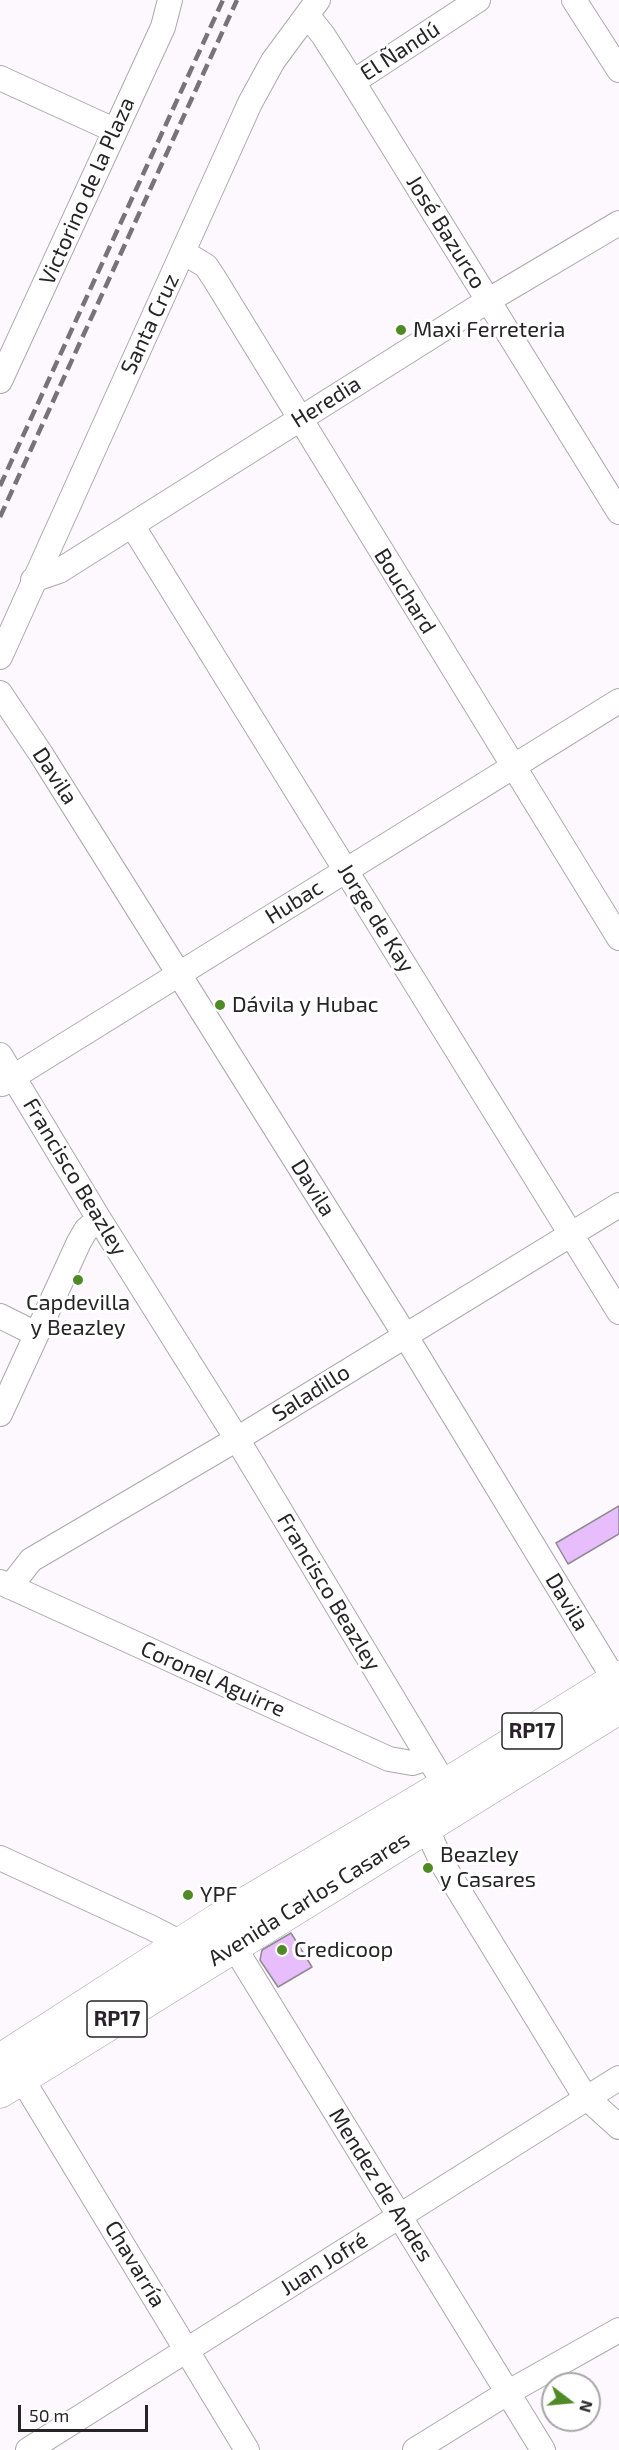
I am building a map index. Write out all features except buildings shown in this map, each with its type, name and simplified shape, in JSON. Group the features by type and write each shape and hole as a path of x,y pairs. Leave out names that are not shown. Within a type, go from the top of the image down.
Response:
{"main road":[{"name":"Avenida Carlos Casares","path":"7,2077 445,1785 618,1688"},
{"name":"Avenida Carlos Casares","path":"225,1933 426,1827 618,1688"}],"street":[{"name":"Victorino de la Plaza","path":"0,381 10,333 114,130 163,27 170,0"},
{"name":"El Ñandú","path":"353,82 478,0"},
{"path":"574,0 619,70"},
{"name":"José Bazurco","path":"313,8 323,35 619,512"},
{"name":"Santa Cruz","path":"0,657 250,103 273,61 313,8"},
{"path":"0,78 114,130"},
{"name":"Heredia","path":"33,580 58,571 489,300 619,223"},
{"name":"Bouchard","path":"183,252 206,266 214,278 619,938"},
{"name":"Jorge de Kay","path":"132,525 619,1312"},
{"name":"Davila","path":"0,693 405,1335 618,1688"},
{"name":"Hubac","path":"7,1081 619,701"},
{"name":"Francisco Beazley","path":"0,1055 7,1081 99,1219 237,1439 445,1785"},
{"name":"Saladillo","path":"5,1584 31,1560 237,1439 619,1205"},
{"path":"0,1414 79,1242 86,1230 99,1219"},
{"path":"0,1316 36,1334"},
{"name":"Coronel Aguirre","path":"5,1584 390,1759 412,1763 428,1758"},
{"path":"445,1785 426,1827 442,1863 587,2098 619,2127"},
{"path":"0,1858 188,1956"},
{"name":"Mendez de Andes","path":"225,1933 543,2450"},
{"name":"Chavarría","path":"7,2077 186,2349 247,2450"},
{"name":"Juan Jofré","path":"28,2450 619,2078"},
{"path":"415,2450 507,2393 619,2330"}],"railway":[{"path":"0,486 223,0"},
{"path":"0,517 237,0"}],"place":[{"name":"Maxi Ferreteria","path":"401,330"},
{"name":"Dávila y Hubac","path":"220,1005"},
{"name":"Capdevilla y Beazley","path":"78,1280"},
{"name":"Beazley y Casares","path":"428,1868"},
{"name":"YPF","path":"188,1895"},
{"name":"Credicoop","path":"282,1950"}]}
